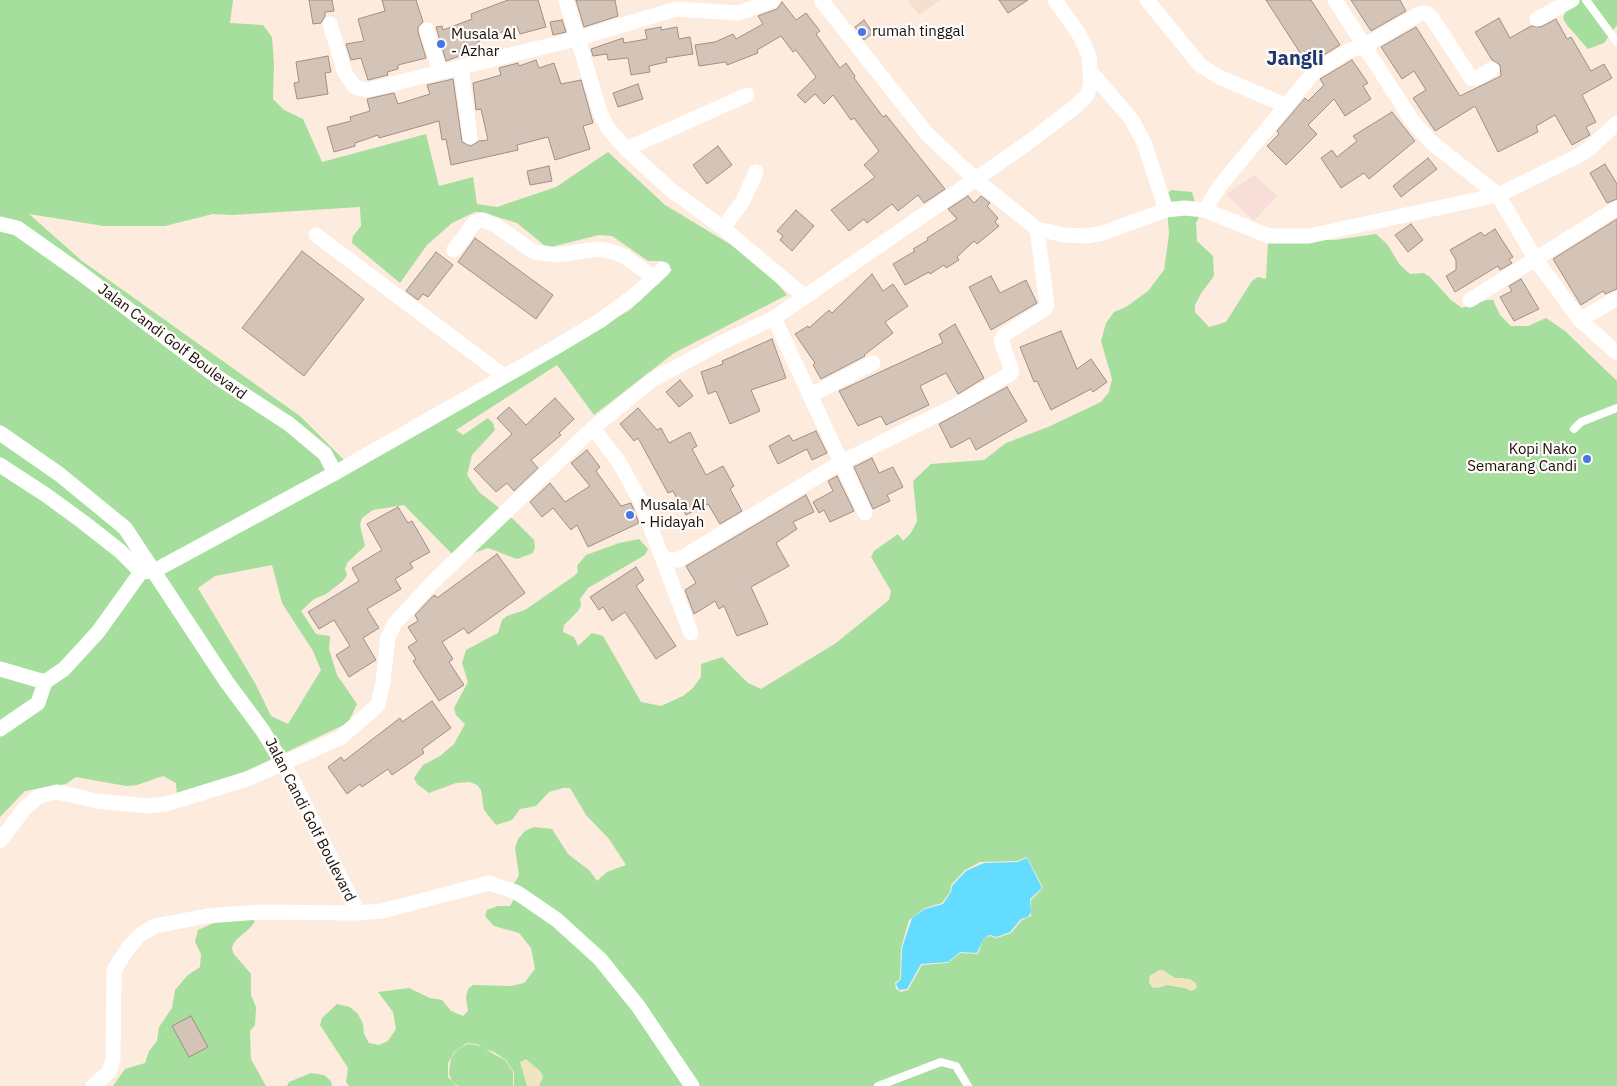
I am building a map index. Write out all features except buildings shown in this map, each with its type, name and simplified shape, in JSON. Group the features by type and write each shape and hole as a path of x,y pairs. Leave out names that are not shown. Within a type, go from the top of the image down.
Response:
{"street":[{"path":"566,0 576,39 600,112 607,127 626,149 671,190 724,228 805,296"},
{"path":"330,24 345,73 355,87 367,90 576,39 676,9 734,13 773,0"},
{"path":"821,0 927,134 975,179 1037,229 1064,235 1086,236 1166,210 1184,208 1205,210 1270,236 1309,236 1498,195 1576,157 1589,149 1617,123"},
{"path":"0,841 25,808 39,796 57,792 97,801 148,806 184,800 250,778 328,745 366,717 378,705 381,697 388,637 395,623 434,581 593,428 652,380 721,342 774,318 975,179 1076,106 1087,95 1091,86 1092,72 1089,56 1080,36 1055,0"},
{"path":"1147,0 1200,66 1219,77 1285,105"},
{"path":"1335,0 1411,119 1431,142 1498,195 1536,260 1580,320 1617,353"},
{"path":"1537,20 1572,0"},
{"path":"1205,210 1219,188 1285,105 1320,68 1352,49 1364,46 1419,14 1426,12 1432,18 1468,76 1477,78 1492,69"},
{"path":"427,30 440,72"},
{"path":"461,67 470,137"},
{"path":"1092,72 1132,120 1145,145 1166,210"},
{"path":"626,149 747,95"},
{"path":"724,228 743,201 756,172"},
{"path":"1470,300 1617,208"},
{"path":"0,729 38,703 45,682 64,670 148,572 335,472 601,320 658,273 610,251 598,249 557,255 534,252 495,224 483,220 474,223 454,250"},
{"name":"Jalan Candi Golf Boulevard","path":"0,224 16,228 78,271 220,379 289,424 325,454 335,472"},
{"path":"661,555 669,560 678,560 842,462 957,405 1010,374 1012,370 1001,341 1005,334 1045,309 1047,305 1037,229"},
{"path":"316,235 504,376"},
{"path":"1580,320 1617,298"},
{"path":"774,318 865,513"},
{"path":"811,395 873,363"},
{"path":"593,428 619,462 637,496 691,633"},
{"name":"Jalan Candi Golf Boulevard","path":"0,433 59,474 125,528 148,572 273,747 358,913 382,911 489,884 516,892 557,920 600,959 638,1006 692,1086"},
{"path":"0,465 46,494 148,572"},
{"path":"0,669 45,682"},
{"path":"93,1086 110,1072 114,1060 114,970 128,948 141,934 155,926 207,916 277,912 358,913"}],"lane":[{"path":"1586,0 1617,42"},
{"path":"1574,429 1581,422 1617,408"},
{"path":"878,1086 941,1062 956,1066 968,1086"}],"shaded area":[{"path":"908,0 940,0 919,15"},
{"path":"1254,175 1277,196 1254,221 1226,194"}],"green space":[{"path":"0,0 233,0 230,23 263,25 272,37 274,64 273,99 284,110 303,119 322,162 426,134 439,186 473,177 477,204 497,207 556,187 608,152 665,205 733,246 776,282 787,295 674,353 594,415 557,365 456,430 463,435 488,418 493,423 495,430 472,455 467,475 479,492 513,519 534,540 535,547 533,553 517,559 488,548 474,553 451,553 404,505 373,510 362,518 360,525 365,546 347,563 345,569 347,575 343,581 326,594 314,599 301,611 316,634 330,636 329,649 337,675 357,704 348,723 229,779 177,797 176,783 163,776 137,785 126,786 76,777 66,784 25,791 0,817","holes":["360,207 361,226 353,236 352,243 400,283 427,245 452,223 475,212 481,212 517,223 544,245 551,247 599,235 612,236 648,261 661,261 672,270 630,310 354,470 300,416 82,261 29,214 104,226 165,226 213,214 232,215","272,565 282,603 313,651 321,670 288,724 271,716 255,683 198,588 215,576"]},
{"path":"1570,0 1617,0 1617,25 1604,43 1588,49 1566,24 1563,18"},
{"path":"1171,190 1192,192 1199,217 1196,223 1197,241 1213,256 1214,276 1195,305 1195,312 1209,327 1226,322 1252,281 1258,277 1266,279 1268,243 1270,238 1335,240 1376,234 1387,244 1400,265 1410,274 1424,273 1451,300 1462,308 1493,300 1500,315 1511,326 1528,326 1546,318 1565,331 1617,381 1617,1086 514,1086 514,1072 506,1060 477,1044 467,1043 454,1052 448,1063 448,1077 456,1086 349,1086 346,1082 348,1068 320,1025 322,1018 337,1004 350,1007 358,1014 369,1043 379,1045 388,1041 396,1029 393,1012 378,992 409,988 430,998 442,1000 451,1011 463,1016 468,1011 466,997 468,989 473,985 511,986 524,983 535,969 531,948 519,933 494,926 485,916 487,910 498,906 510,906 518,892 514,884 519,875 515,848 518,839 525,831 534,827 552,829 568,854 590,871 597,881 607,872 626,865 609,839 586,815 570,788 549,792 536,806 520,809 512,820 496,825 484,810 481,790 477,785 470,782 456,783 429,793 417,784 414,778 423,765 440,756 454,744 465,724 456,715 454,708 468,682 462,663 466,650 498,633 502,620 507,616 525,610 574,576 578,572 577,566 586,555 619,543 639,539 648,549 645,555 588,588 580,599 581,605 578,611 564,625 563,632 574,637 578,646 592,633 603,636 641,702 661,706 683,696 693,688 701,677 701,664 722,657 748,683 761,689 836,643 889,600 891,591 871,557 874,551 898,534 903,541 911,533 917,521 913,481 931,464 984,460 1006,443 1048,427 1101,402 1109,392 1112,379 1101,341 1106,323 1114,312 1126,307 1148,291 1164,270 1169,234 1166,195","holes":["1027,857 1043,888 1031,900 1031,916 1022,920 1011,933 997,938 990,936 984,938 978,954 960,953 948,963 922,965 908,990 901,992 896,989 895,983 900,979 901,948 909,920 925,908 942,903 950,892 951,885 965,870 980,862 1018,861","1160,970 1175,978 1183,978 1192,991 1167,985 1157,988 1149,982 1150,976"]},
{"path":"249,918 255,921 236,940 232,947 233,953 251,974 251,995 256,1007 255,1025 250,1031 251,1059 266,1086 113,1086 125,1069 145,1063 149,1051 157,1041 159,1027 172,1008 175,990 188,975 200,967 201,954 195,942 198,930 216,922"},
{"path":"467,1044 477,1045 505,1060 513,1072 513,1086 458,1086 452,1082 449,1073 451,1058 456,1051"},
{"path":"311,1073 324,1075 331,1081 332,1086 287,1086 289,1082"}],"sand":[{"path":"1163,970 1175,978 1190,979 1196,983 1197,988 1192,991 1167,985 1153,988 1149,983 1151,975"},
{"path":"526,1059 541,1072 543,1077 539,1086 527,1086 520,1062"}],"water":[{"path":"1027,858 1042,888 1030,899 1031,912 1028,917 1021,919 1010,932 997,937 990,935 984,938 977,953 960,952 948,962 921,964 907,989 899,990 896,984 901,979 902,948 912,918 925,909 943,904 951,892 952,886 966,871 984,863 1018,862"}],"place":[{"name":"rumah tinggal","path":"862,32"},
{"name":"Musala Al - Azhar","path":"441,44"},
{"name":"Kopi Nako Semarang Candi","path":"1587,459"},
{"name":"Musala Al - Hidayah","path":"630,515"}],"district":[{"name":"Jangli","path":"1295,59"}]}
